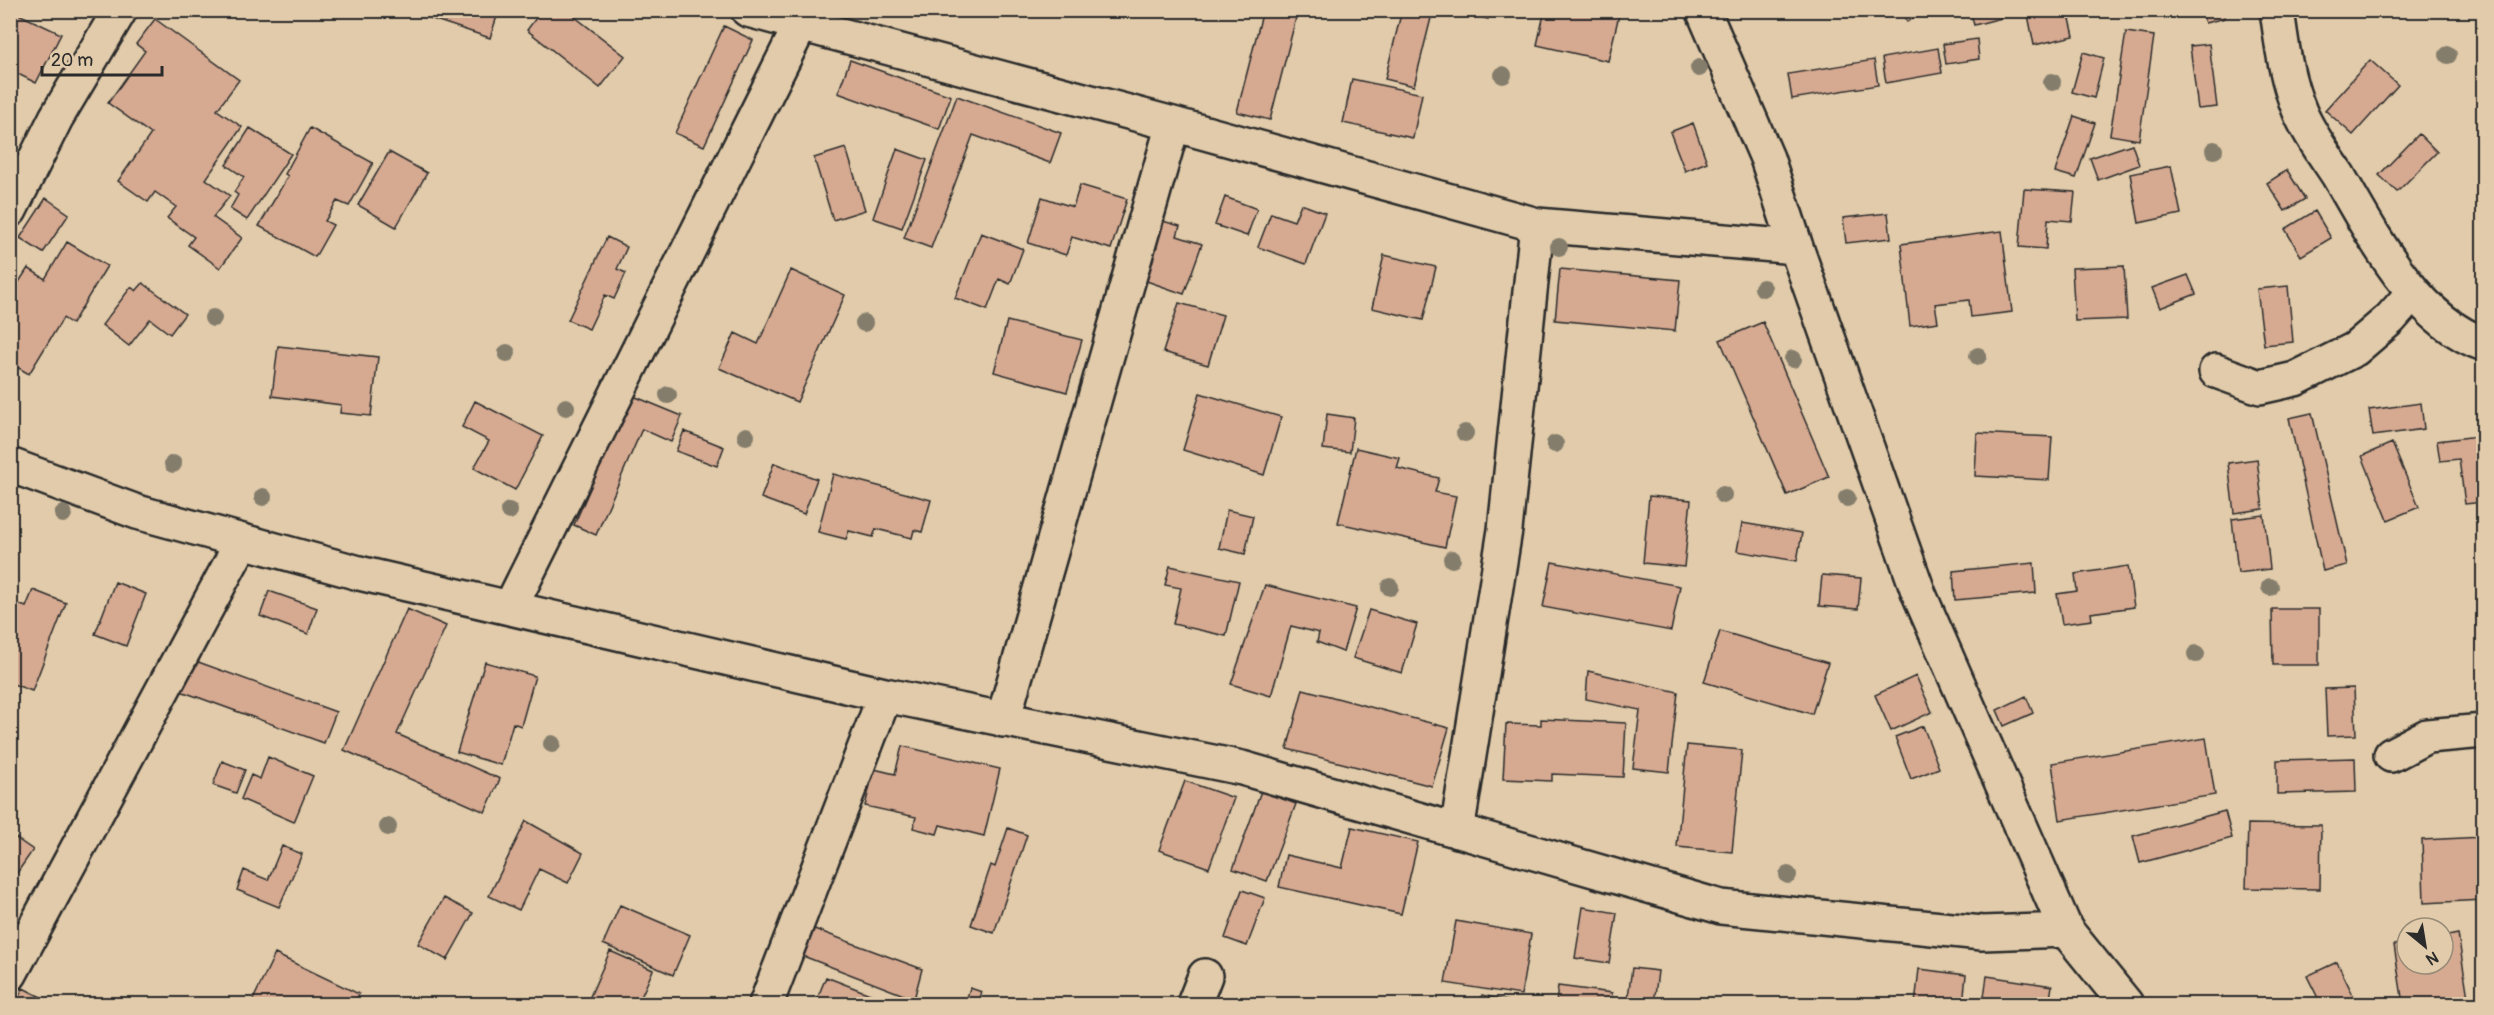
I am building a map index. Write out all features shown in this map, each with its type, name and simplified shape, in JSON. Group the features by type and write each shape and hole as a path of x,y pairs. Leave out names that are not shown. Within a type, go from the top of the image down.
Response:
{"street":[{"path":"10,210 56,118 120,10"},
{"path":"748,10 807,17 1537,225 1796,247"},
{"path":"1703,10 1767,158 1796,247 1919,594 2066,930 2126,1005"},
{"path":"2277,10 2284,67 2301,114 2382,249 2413,293 2464,338 2484,344"},
{"path":"510,608 807,17"},
{"path":"1003,720 1173,123"},
{"path":"1457,831 1505,530 1537,225"},
{"path":"2216,371 2259,387 2295,380 2355,349 2390,319 2413,293"},
{"path":"10,465 137,513 359,573 885,695 1242,768 1721,907 1982,933 2066,930"},
{"path":"10,974 242,542"},
{"path":"766,1005 885,695"},
{"path":"2391,756 2427,736 2484,731"}],"building":[{"path":"10,10 61,34 36,83 10,70"},
{"path":"405,10 499,10 490,38"},
{"path":"542,10 566,10 625,56 600,88 527,30"},
{"path":"1263,10 1298,10 1270,120 1237,112"},
{"path":"1387,10 1433,10 1414,86 1385,79 1401,14"},
{"path":"1452,10 1490,10 1488,19"},
{"path":"1545,10 1597,10 1619,15 1608,61 1537,45"},
{"path":"1900,10 1926,10 1907,22"},
{"path":"1970,10 2007,10 2009,16 1974,25"},
{"path":"2050,10 2068,10 2074,36 2034,45 2028,15"},
{"path":"2201,10 2223,10 2225,18 2205,23"},
{"path":"155,19 239,80 217,110 242,127 206,179 230,196 213,217 242,238 220,268 188,245 194,237 167,218 176,207 155,192 148,202 118,181 151,134 108,103 145,51 136,44"},
{"path":"724,26 753,40 704,146 675,133"},
{"path":"2126,32 2154,36 2139,140 2110,135"},
{"path":"1977,39 1979,59 1946,64 1943,44"},
{"path":"2209,44 2217,107 2198,109 2190,46"},
{"path":"1938,48 1942,73 1886,83 1882,58"},
{"path":"2083,52 2104,58 2094,98 2072,92"},
{"path":"850,60 951,96 939,129 838,93"},
{"path":"1874,60 1878,85 1792,99 1788,74"},
{"path":"2370,60 2398,85 2353,135 2325,110"},
{"path":"2484,65 2484,78 2477,72"},
{"path":"1352,79 1422,94 1413,138 1343,123"},
{"path":"957,96 1061,133 1050,163 973,135 931,248 904,238"},
{"path":"2074,116 2095,123 2076,178 2055,172"},
{"path":"1693,123 1707,162 1685,171 1670,132"},
{"path":"250,128 291,154 247,220 230,209 238,195 234,192 244,177 226,165"},
{"path":"310,128 373,163 349,206 337,201 325,221 333,225 315,257 259,226 288,176 285,174"},
{"path":"2419,134 2437,152 2397,192 2379,175"},
{"path":"2132,144 2139,165 2098,180 2090,158"},
{"path":"846,148 865,210 833,220 814,158"},
{"path":"897,149 927,160 902,228 873,218"},
{"path":"389,152 427,173 396,227 358,205"},
{"path":"2171,166 2181,214 2139,223 2130,174"},
{"path":"2287,170 2305,199 2285,211 2267,183"},
{"path":"1080,185 1127,199 1111,249 1072,237 1066,255 1028,243 1042,197 1073,207"},
{"path":"2024,189 2075,192 2072,221 2048,219 2046,249 2019,247"},
{"path":"1225,197 1257,209 1247,236 1215,225"},
{"path":"46,198 69,214 43,253 20,238"},
{"path":"1301,204 1325,213 1306,264 1258,247 1271,213 1294,221"},
{"path":"2315,211 2331,238 2301,256 2285,229"},
{"path":"1888,213 1891,238 1846,243 1843,218"},
{"path":"1156,219 1180,226 1177,236 1202,244 1184,294 1135,277"},
{"path":"2002,231 2012,312 1971,317 1969,300 1935,304 1938,322 1910,326 1901,244"},
{"path":"981,233 1023,249 1010,284 999,279 987,310 955,298"},
{"path":"607,237 627,247 617,269 626,273 614,299 605,295 589,329 568,320"},
{"path":"67,242 107,266 72,324 63,318 29,374 10,363 10,277 19,282 28,268 45,279"},
{"path":"1384,255 1436,267 1423,320 1372,308"},
{"path":"2124,266 2127,319 2075,321 2072,268"},
{"path":"1560,269 1680,280 1675,331 1555,320"},
{"path":"791,270 845,295 797,402 719,368 735,333 758,344"},
{"path":"2188,275 2196,294 2160,308 2152,288"},
{"path":"143,283 185,314 170,334 150,319 129,346 102,325 131,287 136,291"},
{"path":"2288,286 2293,342 2264,345 2257,289"},
{"path":"1179,303 1223,315 1208,365 1163,352"},
{"path":"1007,321 1082,340 1067,392 994,372"},
{"path":"1763,322 1829,477 1787,495 1720,340"},
{"path":"278,346 378,357 371,416 340,413 341,405 272,396"},
{"path":"1200,393 1281,417 1264,475 1183,450"},
{"path":"631,395 682,416 671,442 642,429 596,535 574,525"},
{"path":"475,401 543,436 515,490 474,468 489,441 462,427"},
{"path":"2421,403 2424,429 2373,436 2369,410"},
{"path":"2312,413 2347,565 2323,571 2289,418"},
{"path":"1327,414 1354,418 1350,452 1323,449"},
{"path":"684,431 724,447 717,466 676,451"},
{"path":"1977,433 2052,437 2049,480 1975,476"},
{"path":"2478,436 2484,477 2484,502 2465,504 2459,459 2440,461 2437,441"},
{"path":"2392,443 2419,507 2388,520 2362,456"},
{"path":"1356,448 1400,458 1397,468 1439,478 1435,492 1456,496 1445,547 1338,523"},
{"path":"2257,459 2263,509 2234,513 2228,463"},
{"path":"774,463 817,479 804,514 761,498"},
{"path":"833,474 931,500 922,532 914,530 912,538 876,529 873,537 849,531 846,539 818,532"},
{"path":"1649,496 1691,500 1684,567 1643,563"},
{"path":"1227,510 1253,516 1245,554 1219,548"},
{"path":"2264,515 2270,569 2238,573 2232,519"},
{"path":"1742,523 1802,533 1797,561 1737,551"},
{"path":"1552,562 1680,586 1671,631 1543,607"},
{"path":"2034,563 2036,593 1955,600 1953,571"},
{"path":"1170,566 1239,581 1226,636 1173,624 1181,588 1165,585"},
{"path":"2128,566 2134,607 2091,613 2092,620 2062,624 2057,594 2077,591 2075,574"},
{"path":"1822,575 1861,578 1858,609 1819,606"},
{"path":"115,582 146,594 126,646 95,634"},
{"path":"1265,585 1356,608 1343,652 1317,642 1319,633 1291,626 1271,696 1231,684"},
{"path":"33,590 66,603 32,691 10,683 10,601 26,607"},
{"path":"269,591 317,608 308,634 260,616"},
{"path":"407,609 446,626 397,734 500,779 485,812 344,750"},
{"path":"2272,609 2319,609 2319,665 2273,665"},
{"path":"1369,610 1417,624 1402,673 1353,658"},
{"path":"1720,631 1828,663 1812,714 1704,682"},
{"path":"190,659 336,712 324,743 178,690"},
{"path":"485,662 535,676 521,726 513,723 501,765 457,752"},
{"path":"1588,671 1678,692 1669,772 1633,768 1640,710 1586,699"},
{"path":"1916,676 1932,712 1891,731 1875,695"},
{"path":"2354,688 2356,735 2327,736 2325,689"},
{"path":"1303,689 1449,728 1432,786 1287,749"},
{"path":"2026,696 2033,713 2004,726 1997,710"},
{"path":"1541,719 1626,723 1623,777 1552,774 1552,781 1503,779 1506,724 1541,725"},
{"path":"1923,726 1939,768 1911,779 1895,737"},
{"path":"2206,738 2215,795 2060,820 2052,763"},
{"path":"1687,745 1742,750 1732,852 1677,847"},
{"path":"902,746 1000,769 984,836 940,825 937,834 913,828 916,817 865,806 874,769 895,774"},
{"path":"268,757 313,776 294,822 241,799 251,775 260,779"},
{"path":"2355,758 2356,792 2277,794 2277,760"},
{"path":"222,761 245,770 236,793 213,785"},
{"path":"1185,781 1234,798 1209,868 1159,850"},
{"path":"1261,791 1296,804 1267,881 1233,869"},
{"path":"2225,811 2232,838 2140,863 2133,836"},
{"path":"526,821 583,853 568,883 539,869 519,910 489,896"},
{"path":"2248,824 2321,825 2320,889 2246,888"},
{"path":"1352,827 1418,842 1401,914 1279,887 1286,855 1342,868"},
{"path":"1008,828 1027,835 994,933 971,925 991,865 995,867"},
{"path":"10,834 33,850 10,883"},
{"path":"2484,837 2484,900 2424,903 2422,840"},
{"path":"282,846 302,854 279,907 237,890 244,870 268,880"},
{"path":"1242,890 1265,898 1247,946 1225,938"},
{"path":"444,898 473,913 447,960 418,944"},
{"path":"620,905 690,935 673,975 603,944"},
{"path":"1583,907 1617,913 1609,963 1575,958"},
{"path":"1456,921 1531,934 1521,995 1445,983"},
{"path":"809,927 922,969 914,999 803,956"},
{"path":"2458,934 2469,1004 2403,1004 2399,976 2455,976 2455,935"},
{"path":"610,951 653,970 638,1004 596,1004 588,1001"},
{"path":"275,954 359,994 354,1004 251,1004"},
{"path":"2337,962 2354,997 2339,1004 2321,1004 2307,976"},
{"path":"1632,968 1658,971 1654,1004 1627,1004"},
{"path":"1919,969 1966,975 1963,1004 1915,1004"},
{"path":"1987,976 2052,986 2049,1004 1983,1004"},
{"path":"826,977 875,996 872,1004 815,1004"},
{"path":"1558,986 1612,993 1611,1004 1556,1004"},
{"path":"23,988 55,1004 15,1004"},
{"path":"970,988 982,992 979,1001 989,1004 965,1004"},
{"path":"1482,995 1515,1003 1515,1004 1479,1004"}]}
